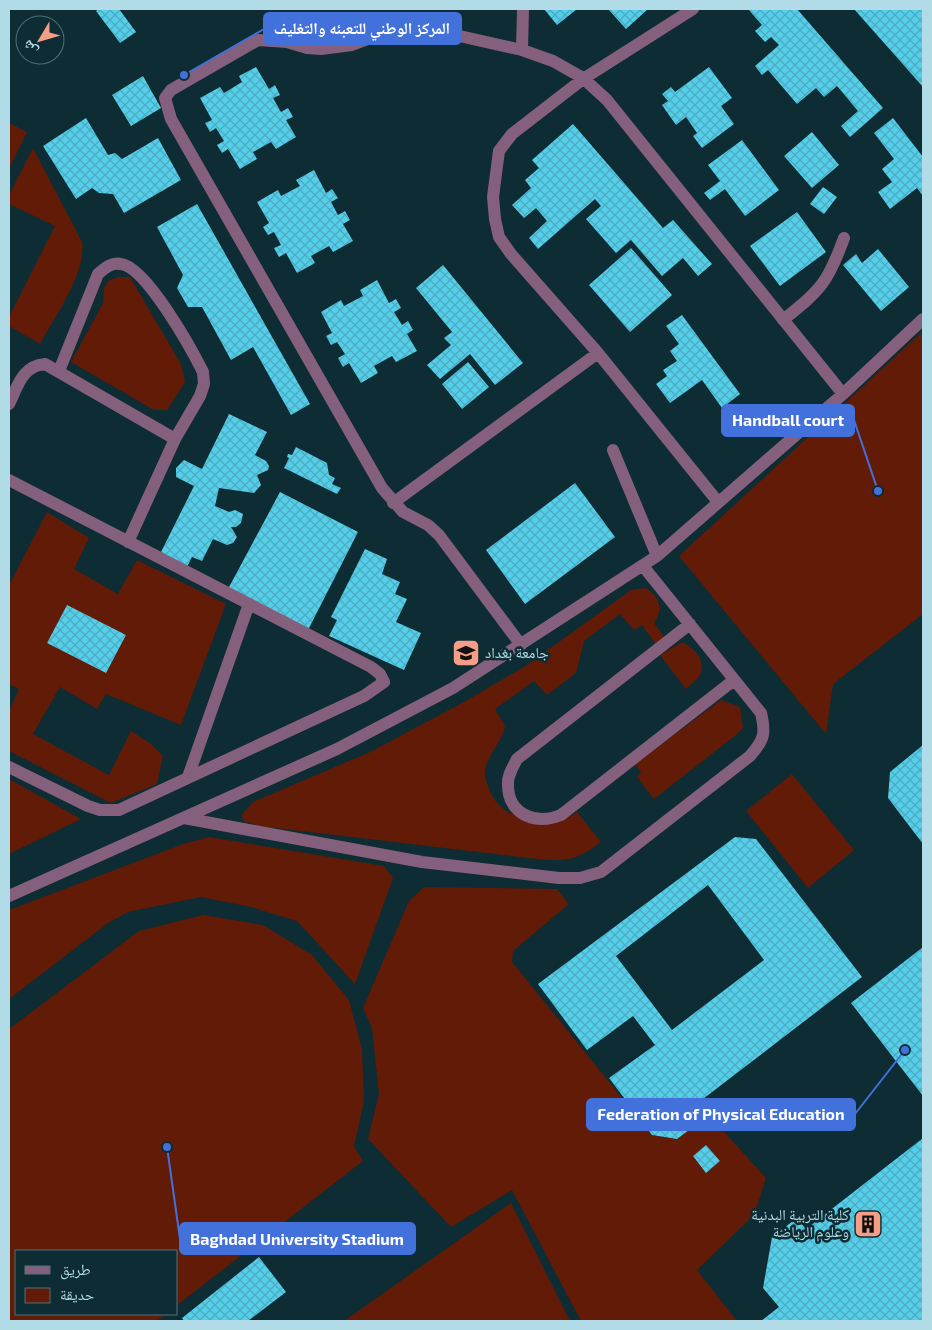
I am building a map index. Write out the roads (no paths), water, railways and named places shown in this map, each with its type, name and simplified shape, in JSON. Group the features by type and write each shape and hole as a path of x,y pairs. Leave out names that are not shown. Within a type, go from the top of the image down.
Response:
{"lane":[{"path":"522,50 523,9"},
{"path":"693,9 583,79 512,134 499,150 493,197 499,237 511,254 598,353 718,502"},
{"path":"521,645 439,535 428,525 403,512 393,503 377,480 171,118 164,98 171,90 258,40 271,39 307,48 321,49 352,45 397,28 415,26 522,50 553,61 583,79 607,100 843,394"},
{"path":"783,320 819,291 834,267 844,238"},
{"path":"58,371 98,274 109,265 121,264 134,269 154,292 203,372 204,384 200,396 175,439 128,542"},
{"path":"9,896 337,748 453,688 657,556 843,394 923,319"},
{"path":"393,503 598,353"},
{"path":"9,404 24,373 34,365 45,364 175,439"},
{"path":"613,450 657,556"},
{"path":"9,480 371,667 380,674 384,682 364,696 119,810 100,810 9,766"},
{"path":"184,818 422,862 559,878 580,878 601,872 750,756 760,744 765,730 761,714 643,566"},
{"path":"188,777 249,604"},
{"path":"690,624 517,759 510,771 508,785 512,801 521,812 534,819 548,821 561,815 734,680"}],"place":[{"name":"المركز الوطني للتعبئه والتغليف","path":"184,75"},
{"name":"Handball court","path":"878,491"},
{"name":"جامعة بغداد","path":"466,653"},
{"name":"Federation of Physical Education","path":"905,1050"},
{"name":"Baghdad University Stadium","path":"167,1147"},
{"name":"كلية التربية البدنية وعلوم الرياضة","path":"868,1224"}]}
